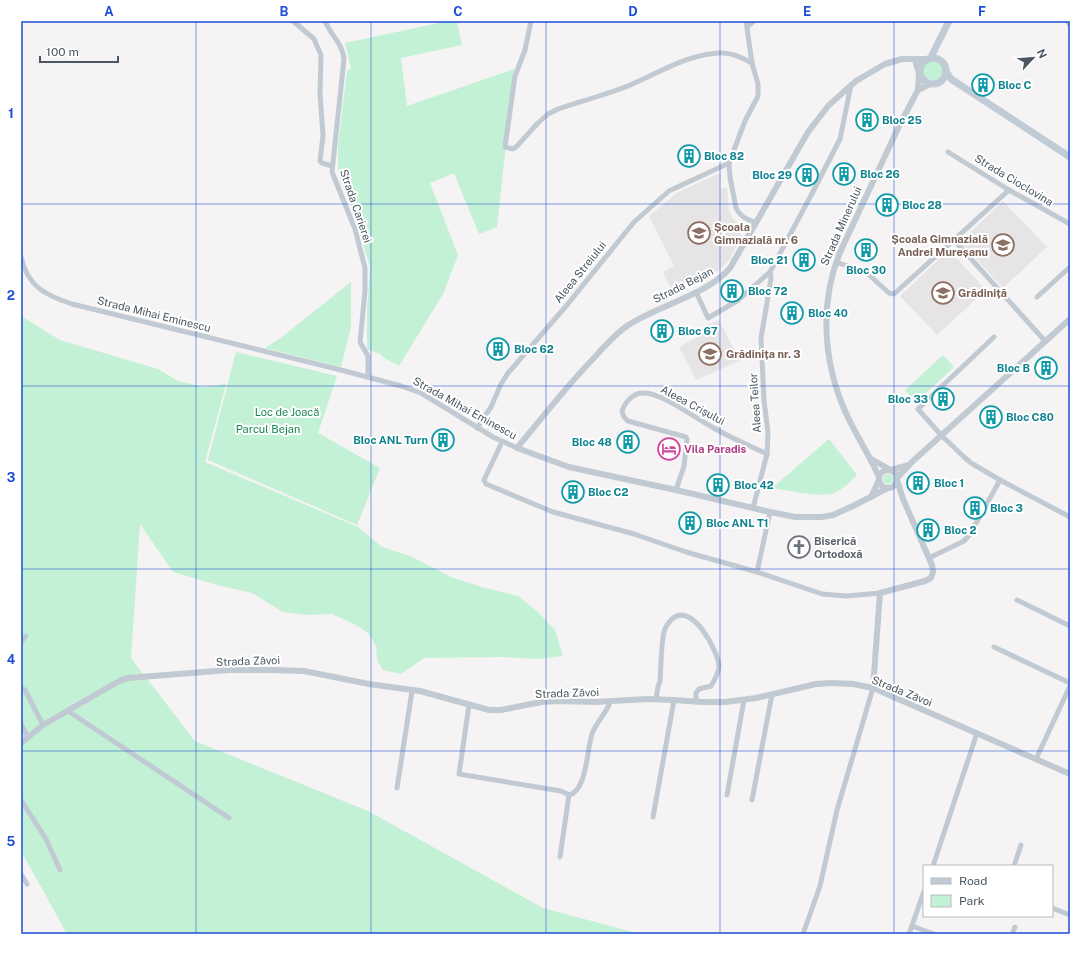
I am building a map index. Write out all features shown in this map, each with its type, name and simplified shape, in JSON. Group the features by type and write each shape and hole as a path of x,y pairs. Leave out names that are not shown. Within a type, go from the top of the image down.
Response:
{"main road":[{"path":"949,21 939,43 929,58 921,64 919,73 922,79 930,84 936,84 951,79"},
{"path":"939,43 942,61 951,79 1070,157"},
{"path":"929,58 936,58 942,61"},
{"path":"940,82 944,78 946,71"}],"street":[{"path":"293,21 314,39 321,55 320,93 323,136 320,161 332,166"},
{"name":"Strada Carierei","path":"325,21 342,47 344,59 332,172 355,229 365,268 365,291 360,342 368,356 368,377"},
{"path":"531,21 525,50 515,76 505,146 509,148 516,147 548,114 558,109 627,86 684,60 709,54 724,53 737,55 752,62"},
{"path":"754,21 747,24 752,62 758,84 758,96 745,121 730,163 730,177 738,213 742,217 756,223"},
{"path":"1067,21 1070,25"},
{"name":"Strada Bejan","path":"517,448 584,368 620,332 639,319 696,292 717,281 724,275 730,268 808,132 829,105 851,85 885,64 902,59 915,60 929,58"},
{"path":"915,60 919,73 918,90 930,84"},
{"name":"Aleea Teilor","path":"696,292 708,318 737,301 770,272 840,139 851,85"},
{"name":"Strada Minerului","path":"878,478 871,459 845,410 837,390 829,352 826,328 828,300 830,281 836,262 900,124 918,90"},
{"name":"Strada Cioclovina","path":"948,152 1008,190 1070,224"},
{"name":"Aleea Streiului","path":"478,428 491,407 501,384 508,373 571,300 634,222 670,191 730,163"},
{"path":"836,262 867,273 889,293 894,294 1008,190"},
{"path":"954,240 1045,342"},
{"name":"Strada Mihai Eminescu","path":"21,257 26,272 34,284 44,293 58,299 72,304 401,386 421,393 502,442 569,467 795,517 822,517 833,515 890,488"},
{"path":"1037,297 1070,267"},
{"name":"Aleea Teilor","path":"753,508 767,454 768,433 761,338 771,279 770,272"},
{"path":"890,488 895,485 897,479 909,465 1070,319"},
{"path":"994,337 918,409 941,435 964,457 1000,480 1070,517"},
{"name":"Aleea Crișului","path":"676,490 684,466 687,439 686,437 628,421 624,417 622,411 628,401 638,394 648,393 662,398 713,428 767,454"},
{"path":"502,442 484,480 486,484 490,486 553,512 634,534 686,552 757,572 822,594 847,596 880,593 925,581 931,578 933,572 929,558 903,499 896,473 871,459"},
{"path":"871,497 878,478 883,470 909,465"},
{"path":"878,478 881,485 890,488 903,499"},
{"path":"929,558 964,541 970,534 1000,480"},
{"path":"757,572 770,512"},
{"path":"803,934 820,886 839,803 873,688 880,593"},
{"path":"1017,600 1070,626"},
{"path":"656,699 660,681 664,632 673,618 682,615 691,618 702,630 713,649 719,666 711,686 697,691 696,702"},
{"path":"21,642 26,636"},
{"path":"994,647 1070,683"},
{"name":"Strada Zăvoi","path":"21,743 43,725 107,687 128,678 229,670 304,671 434,695 489,710 501,710 541,702 610,702 656,699 696,702 725,702 744,700 816,684 839,683 873,688 1070,774"},
{"path":"1036,759 1070,686"},
{"path":"21,688 25,690 43,725"},
{"path":"397,788 412,691"},
{"path":"752,800 772,694"},
{"path":"653,817 674,700"},
{"path":"727,795 744,700"},
{"path":"468,705 459,774 553,790 569,795 574,793 584,778 591,736 610,702"},
{"path":"68,711 229,818"},
{"path":"21,724 28,738"},
{"path":"933,865 977,733"},
{"path":"560,857 569,795"},
{"path":"21,800 46,839 60,870"},
{"path":"1014,865 1021,845"},
{"path":"21,874 27,884"},
{"path":"909,934 923,894"},
{"path":"1053,908 1070,915"},
{"path":"912,926 934,934"},
{"path":"1012,934 1014,927"}],"shaded area":[{"name":"Școala Gimnazială nr. 6","path":"717,174 721,175 720,188 727,188 729,210 733,219 739,224 738,231 742,235 730,259 719,270 702,280 673,293 663,272 674,266 649,216 677,193"},
{"name":"Școala Gimnazială Andrei Mureșanu","path":"1003,201 1047,247 1003,288 960,242"},
{"name":"Grădiniță","path":"949,250 986,290 937,335 900,296"},
{"name":"Grădinița nr. 3","path":"719,320 740,361 696,380 679,347 709,331 707,325"}],"green space":[{"path":"448,21 457,21 462,45 401,58 407,106 514,69 497,227 479,234 454,173 430,183 458,255 443,294 399,366 384,358 380,354 367,349 367,309 370,267 350,201 341,183 338,167 338,145 347,71 351,69 345,43"},
{"path":"933,61 940,64 943,71 940,78 933,81 926,78 923,71 926,64"},
{"path":"351,282 351,327 341,367 265,348 282,337"},
{"path":"21,316 60,340 158,369 178,381 204,387 226,384 205,462 358,527 382,547 410,556 451,577 485,588 518,596 538,612 555,630 563,656 537,659 501,657 424,658 401,674 383,670 377,660 376,646 368,633 356,625 332,614 308,615 283,612 252,593 173,572 140,524 131,658 195,741 368,811 543,908 640,934 67,934 21,851"},
{"name":"Parcul Bejan","path":"236,352 337,376 318,433 380,468 357,525 208,460"},
{"path":"943,355 954,367 916,402 905,390"},
{"path":"829,439 857,475 846,485 834,493 821,495 772,488"},
{"path":"886,474 890,474 892,475 892,483 886,484 883,481 883,477"}],"place":[{"name":"Bloc C","path":"983,85"},
{"name":"Bloc 25","path":"867,120"},
{"name":"Bloc 82","path":"689,156"},
{"name":"Bloc 26","path":"844,174"},
{"name":"Bloc 29","path":"807,175"},
{"name":"Bloc 28","path":"887,205"},
{"name":"Școala Gimnazială nr. 6","path":"699,233"},
{"name":"Școala Gimnazială Andrei Mureșanu","path":"1003,245"},
{"name":"Bloc 30","path":"866,250"},
{"name":"Bloc 21","path":"804,260"},
{"name":"Bloc 72","path":"732,291"},
{"name":"Grădiniță","path":"943,293"},
{"name":"Bloc 40","path":"792,313"},
{"name":"Bloc 67","path":"662,331"},
{"name":"Bloc 62","path":"498,349"},
{"name":"Grădinița nr. 3","path":"710,354"},
{"name":"Bloc B","path":"1046,368"},
{"name":"Bloc 33","path":"943,399"},
{"name":"Bloc C80","path":"991,417"},
{"name":"Bloc ANL Turn","path":"443,440"},
{"name":"Bloc 48","path":"628,442"},
{"name":"Vila Paradis","path":"669,449"},
{"name":"Bloc 1","path":"918,483"},
{"name":"Bloc 42","path":"718,485"},
{"name":"Bloc C2","path":"573,492"},
{"name":"Bloc 3","path":"975,508"},
{"name":"Bloc ANL T1","path":"690,523"},
{"name":"Bloc 2","path":"928,530"},
{"name":"Biserică Ortodoxă","path":"799,547"}],"park label":[{"name":"Loc de Joacă","path":"287,412"}]}
